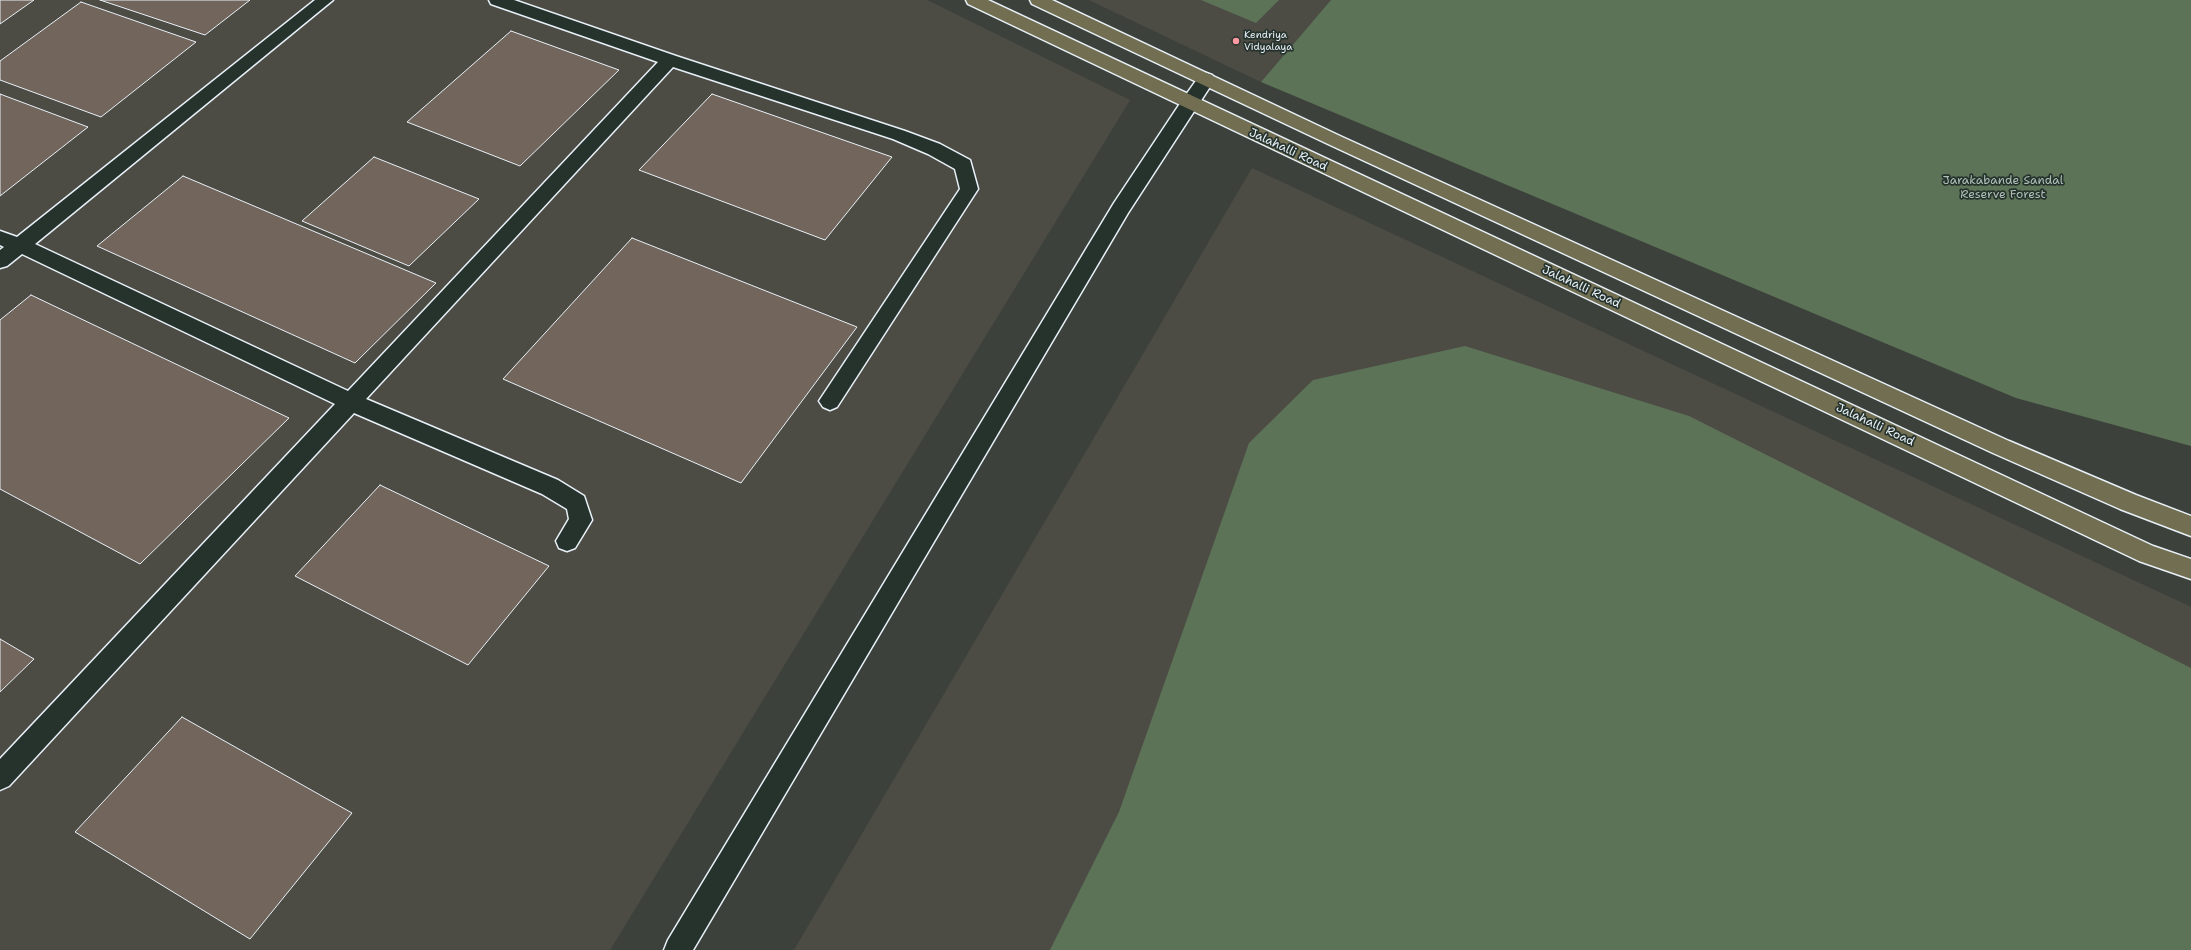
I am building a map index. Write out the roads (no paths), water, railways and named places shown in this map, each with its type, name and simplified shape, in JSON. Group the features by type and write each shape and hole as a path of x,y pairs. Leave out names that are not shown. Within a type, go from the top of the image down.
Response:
{"main road":[{"name":"Jalahalli Road","path":"974,0 1189,103 2147,554 2191,569"},
{"path":"1038,0 2000,447 2128,502 2191,526"}],"street":[{"path":"0,261 325,0"},
{"path":"497,0 670,60 899,135 934,149 963,165 969,189 830,401"},
{"path":"0,777 670,60"},
{"path":"678,950 1121,208 1206,79"},
{"path":"0,238 20,245 352,402 550,487 576,503 581,520 566,541"}],"place":[{"name":"Kendriya Vidyalaya","path":"1236,41"}],"park label":[{"name":"Jarakabande Sandal Reserve Forest","path":"2003,188"}]}
